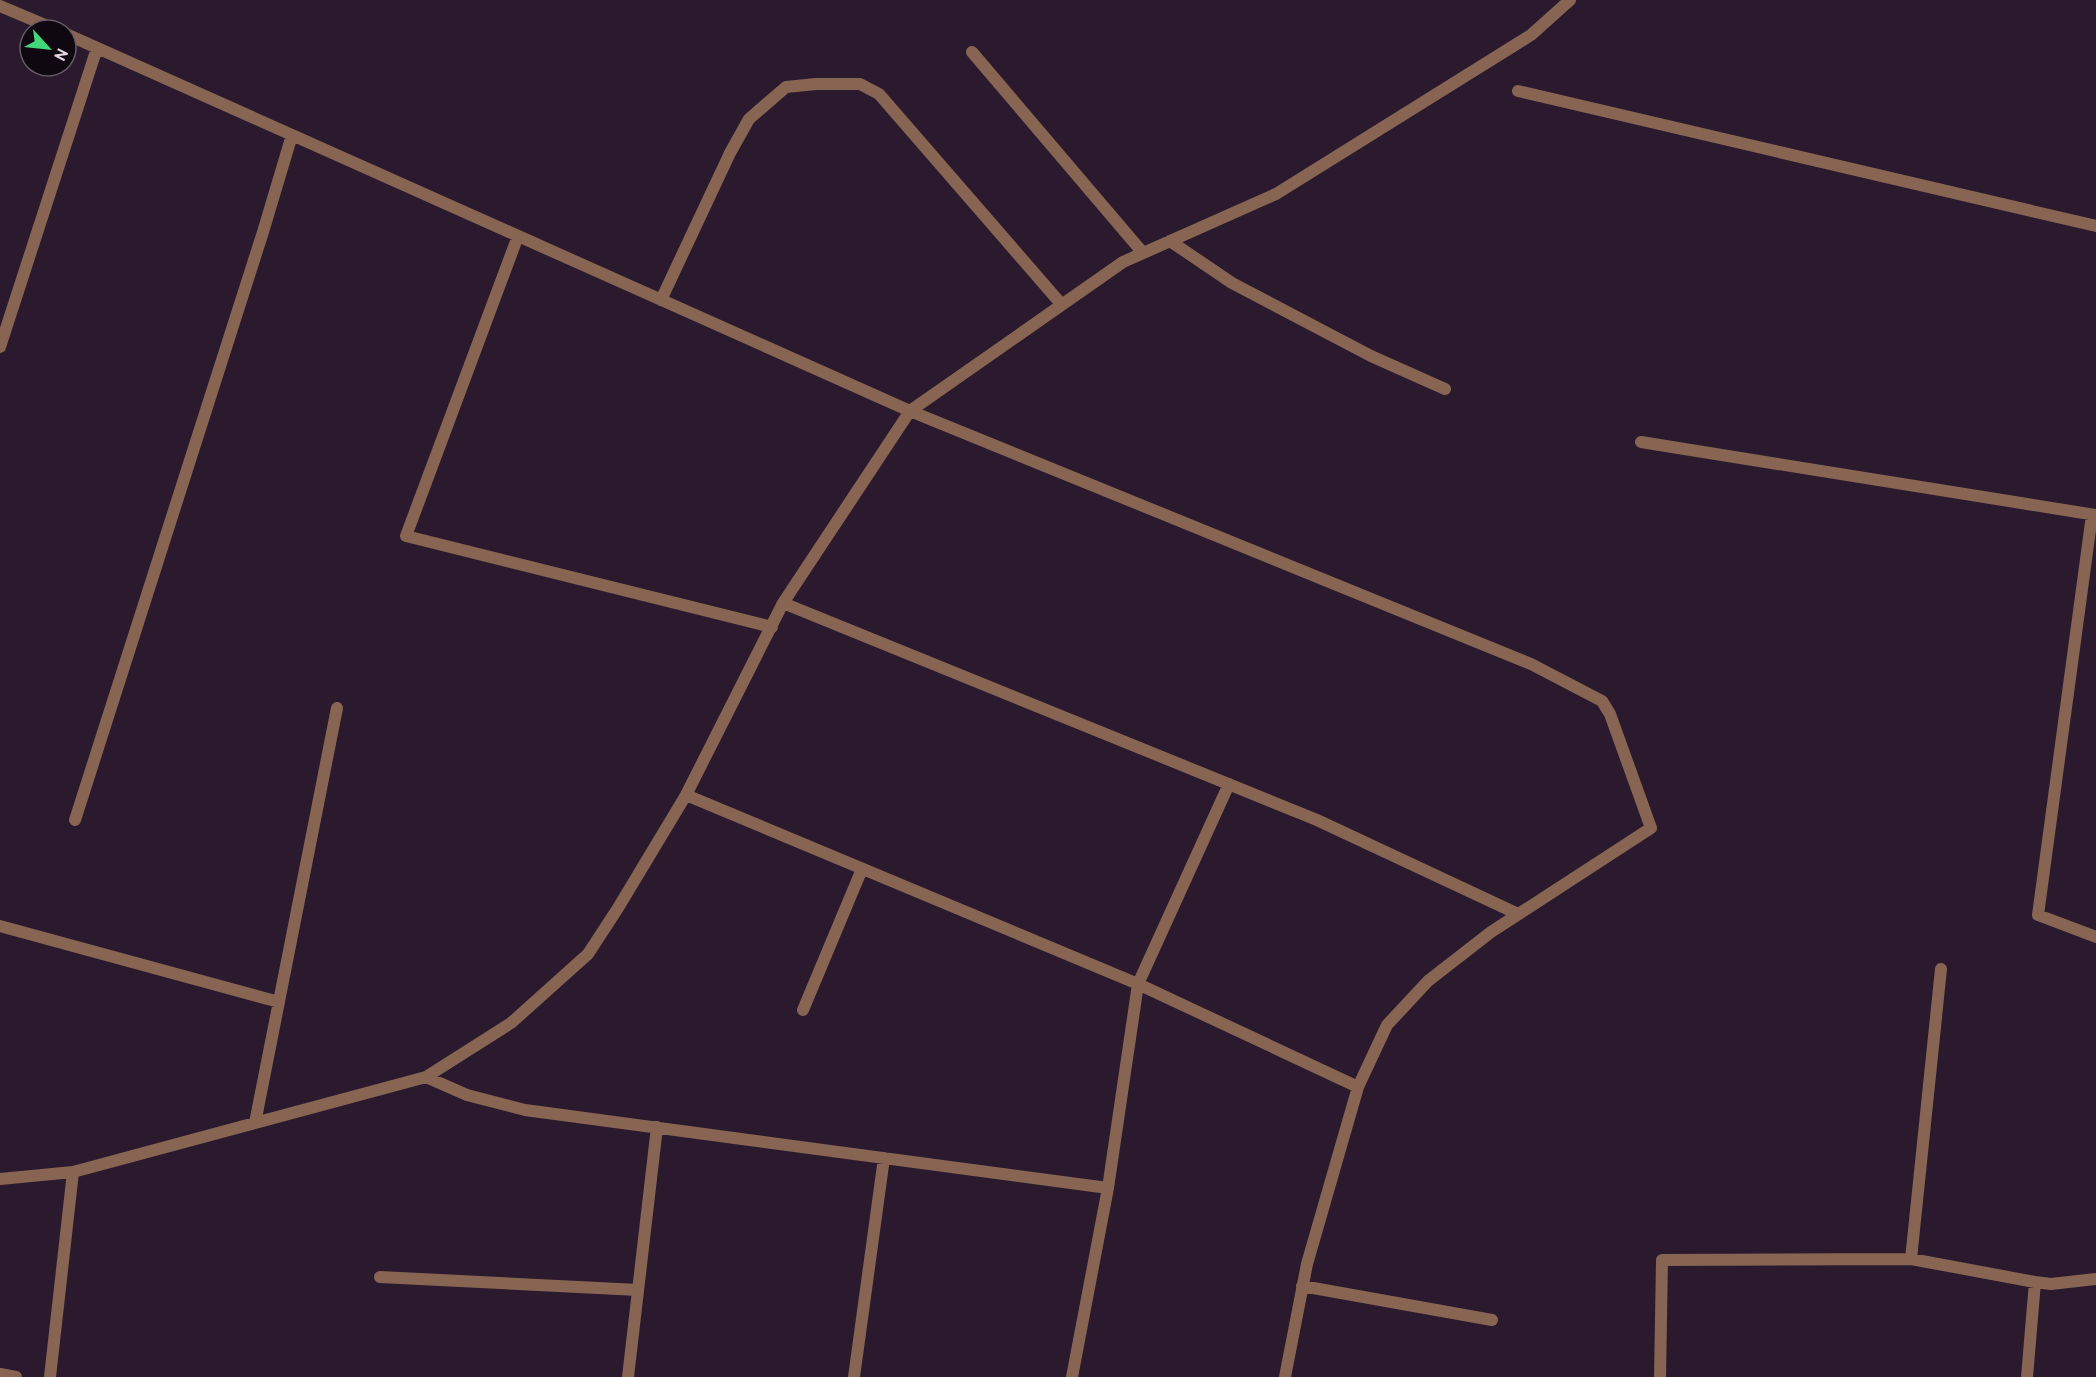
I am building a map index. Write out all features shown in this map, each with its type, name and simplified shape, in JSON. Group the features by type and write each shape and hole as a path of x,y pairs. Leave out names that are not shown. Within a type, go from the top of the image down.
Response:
{"street":[{"path":"0,1179 74,1172 426,1077 512,1023 588,954 686,795 783,603 910,411 1123,262 1276,194 1532,35 1570,0"},
{"path":"0,6 28,18"},
{"path":"78,39 910,411 1531,663 1602,700 1610,714 1651,828 1491,932 1428,981 1387,1025 1358,1087 1307,1264 1285,1377"},
{"path":"0,347 97,48"},
{"path":"972,52 1143,253"},
{"path":"661,300 730,153 750,118 786,87 860,84 879,94 1062,305"},
{"path":"1518,92 2096,226"},
{"path":"75,820 264,232 292,135"},
{"path":"518,236 406,536 772,627"},
{"path":"1170,241 1232,283 1269,303 1371,356 1445,389"},
{"path":"1641,442 2094,515 2038,915 2096,937"},
{"path":"783,603 1317,820 1518,914"},
{"path":"255,1123 337,708"},
{"path":"1072,1377 1108,1188 1138,984 1229,784"},
{"path":"686,795 1138,984 1358,1087"},
{"path":"803,1010 862,869"},
{"path":"0,926 279,1002"},
{"path":"1911,1259 1941,969"},
{"path":"426,1077 467,1095 525,1110 1108,1188"},
{"path":"628,1377 657,1127"},
{"path":"854,1377 884,1158"},
{"path":"50,1377 74,1172"},
{"path":"1660,1377 1662,1260 1911,1259 2051,1284 2096,1279"},
{"path":"380,1277 638,1290"},
{"path":"2027,1377 2035,1282"},
{"path":"1302,1286 1492,1320"},
{"path":"0,1374 16,1377"}]}
